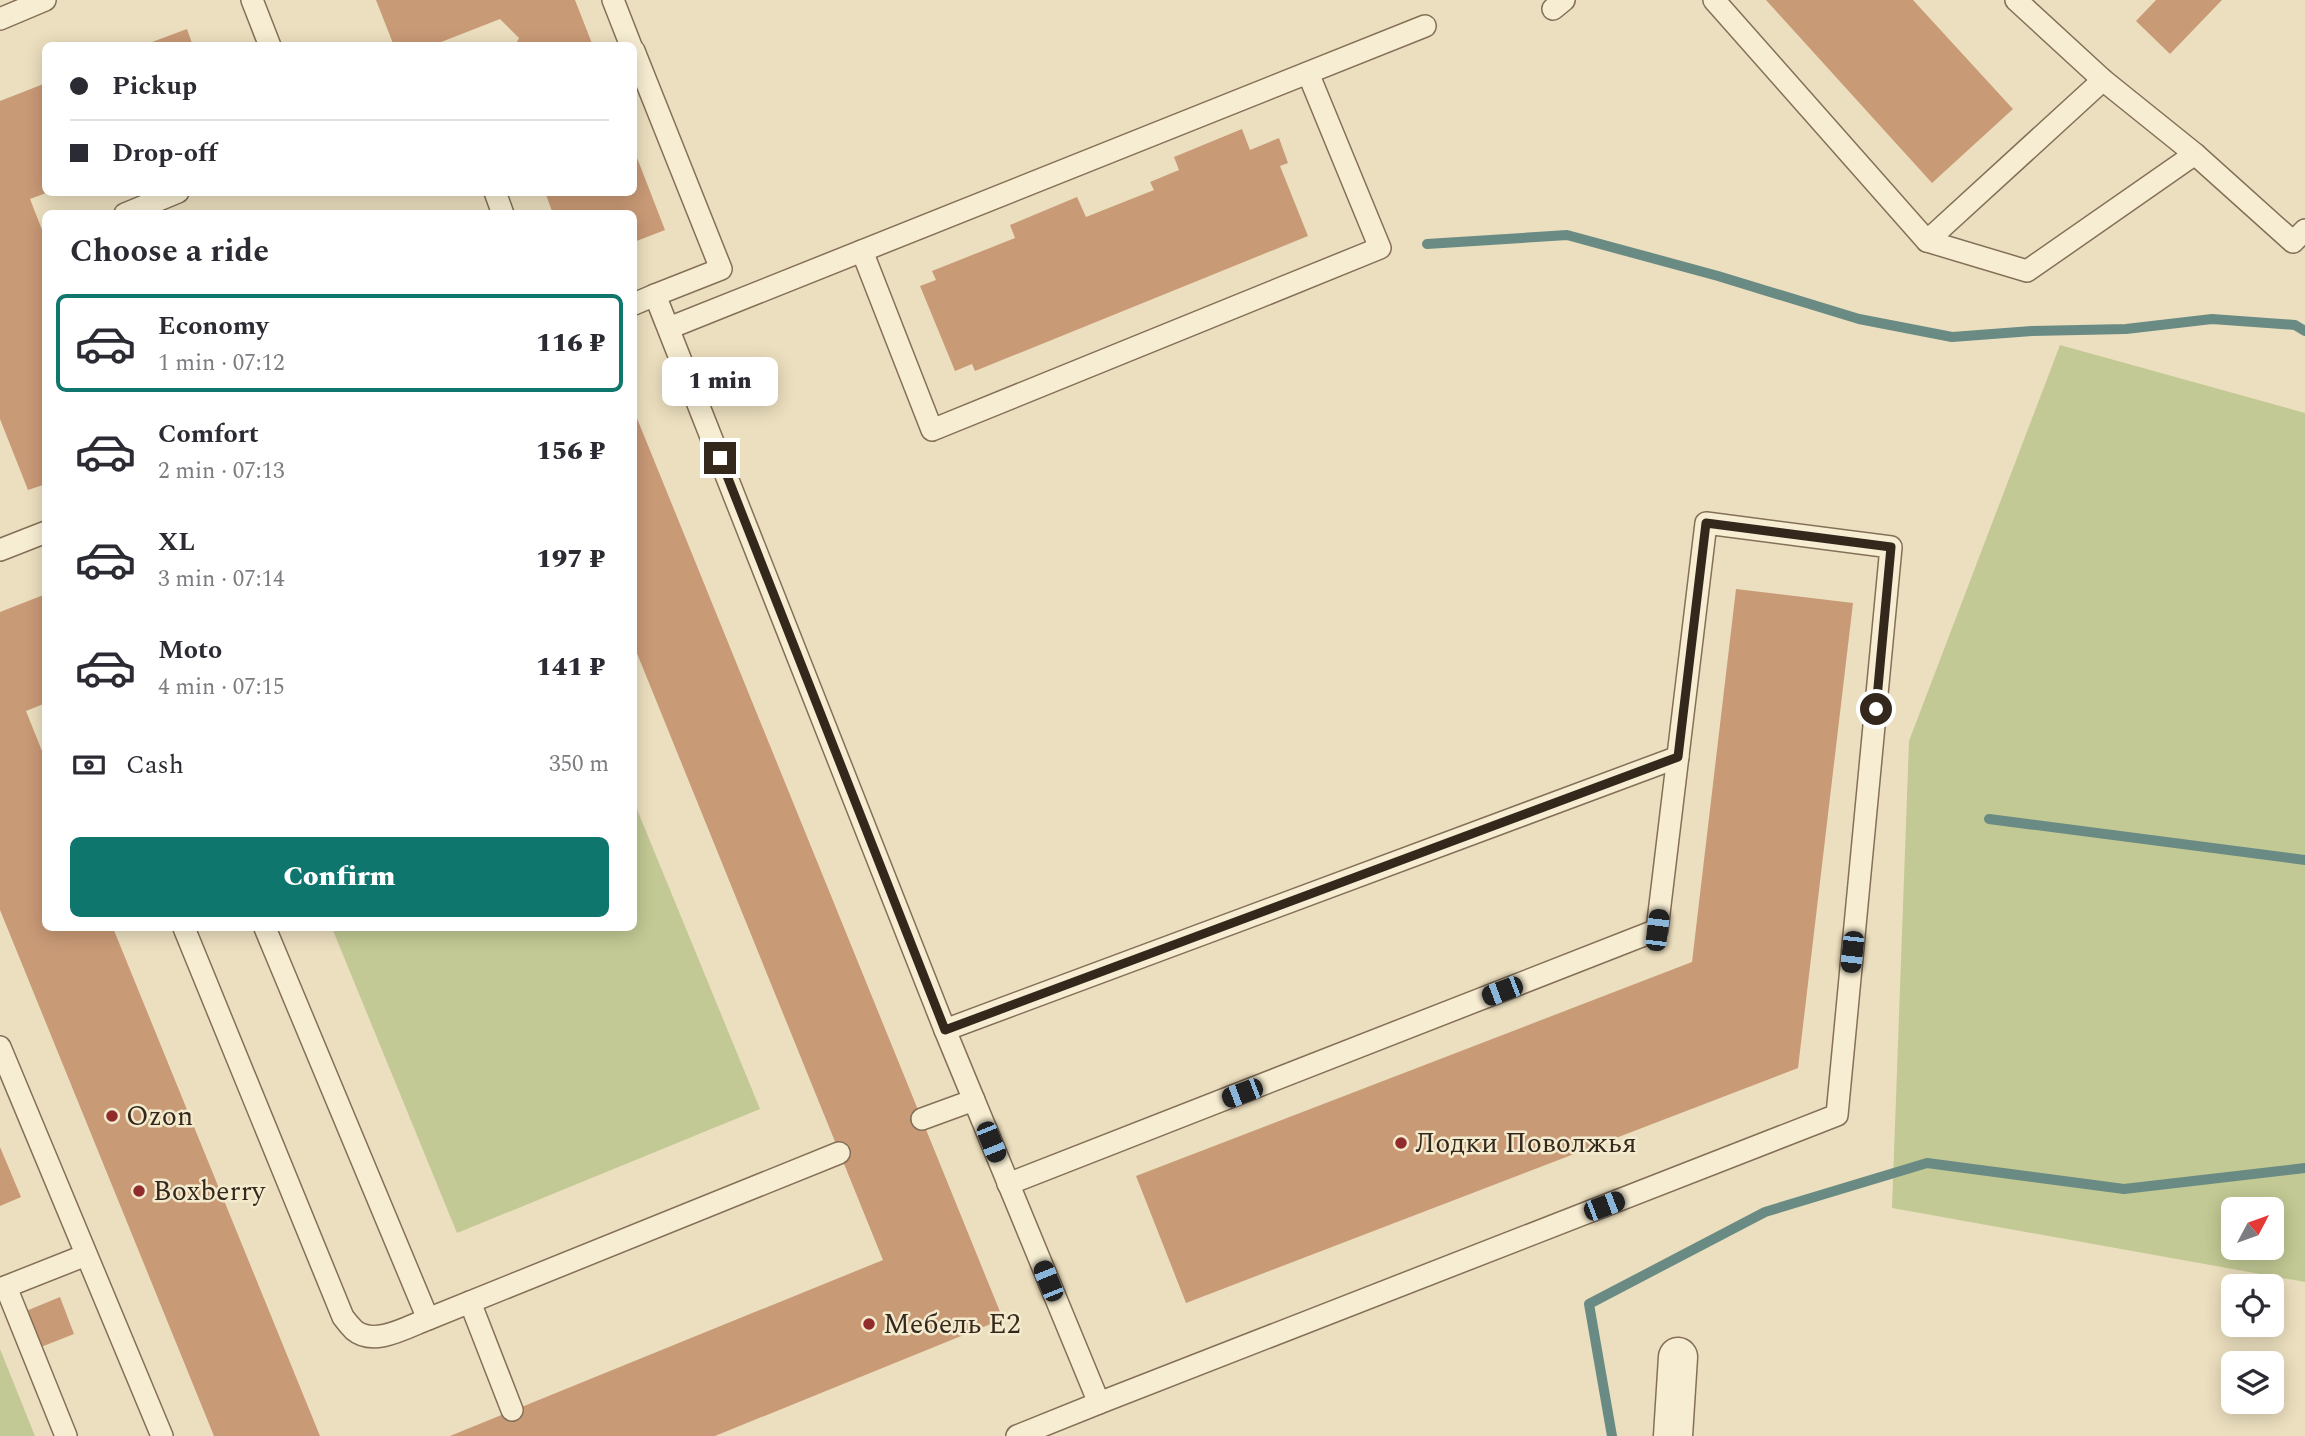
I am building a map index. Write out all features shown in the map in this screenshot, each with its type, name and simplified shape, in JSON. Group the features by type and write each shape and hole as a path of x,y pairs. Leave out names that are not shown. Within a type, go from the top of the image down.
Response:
{"street":[{"path":"1673,1436 1678,1357"}],"lane":[{"path":"0,19 45,0"},
{"path":"252,0 268,42"},
{"path":"613,0 629,42"},
{"path":"1714,0 1927,241 2027,271 2195,153"},
{"path":"2015,0 2103,80 2195,153 2293,242 2305,230"},
{"path":"668,328 1425,26"},
{"path":"637,59 721,269 637,303"},
{"path":"862,251 932,430 1380,248 1308,72"},
{"path":"1927,241 2103,80"},
{"path":"135,210 168,196"},
{"path":"655,295 945,1030 1099,1403"},
{"path":"1008,1184 1657,930 1706,523 1891,547 1837,1115 1017,1436"},
{"path":"0,550 42,534"},
{"path":"945,1030 1678,757"},
{"path":"185,931 343,1317 355,1332 371,1337 388,1335 839,1153"},
{"path":"266,931 428,1319"},
{"path":"0,1047 162,1436"},
{"path":"922,1119 974,1100"},
{"path":"66,1436 3,1288 86,1255"},
{"path":"470,1302 512,1410"}],"green space":[{"path":"2060,345 2305,413 2305,1282 2284,1278 2284,1274 2260,1274 1892,1208 1909,741"},
{"path":"637,809 760,1109 457,1233 333,931 637,931"},
{"path":"0,1349 35,1436 0,1436"}],"building":[{"path":"376,0 575,0 591,42 517,42 519,38 500,19 441,42 392,42"},
{"path":"1766,0 1913,0 2013,109 1932,183"},
{"path":"2156,0 2222,0 2170,54 2136,21"},
{"path":"187,29 192,42 152,42"},
{"path":"42,85 42,194 30,199 42,230 42,485 28,490 0,419 0,101"},
{"path":"1242,129 1250,150 1279,138 1288,163 1280,166 1308,236 975,371 972,364 955,371 920,286 936,280 932,271 1015,238 1010,225 1077,197 1086,217 1154,190 1150,182 1179,170 1174,157"},
{"path":"637,158 665,230 637,241 637,210 552,210 546,196 637,196"},
{"path":"637,418 1003,1319 715,1436 450,1436 883,1260 637,653"},
{"path":"1736,589 1853,603 1798,1068 1186,1303 1136,1176 1692,962"},
{"path":"42,596 42,705 26,711 42,751 42,931 114,931 320,1436 214,1436 0,910 0,612"},
{"path":"0,1147 21,1197 0,1206"},
{"path":"60,1297 74,1334 41,1347 26,1311"}],"waterway":[{"path":"1427,244 1567,235 1718,276 1859,319 1952,337 2032,331 2126,329 2212,319 2295,325 2305,331"},
{"path":"1989,819 2305,860"},
{"path":"1612,1436 1589,1304 1765,1212 1927,1163 2124,1189 2305,1168"}],"place":[{"name":"Ozon","path":"112,1116"},
{"name":"Лодки Поволжья","path":"1401,1143"},
{"name":"Boxberry","path":"139,1191"},
{"name":"Мебель Е2","path":"869,1324"}],"route":[{"path":"720,458 945,1030 1678,757 1706,523 1891,547 1876,709"}]}
